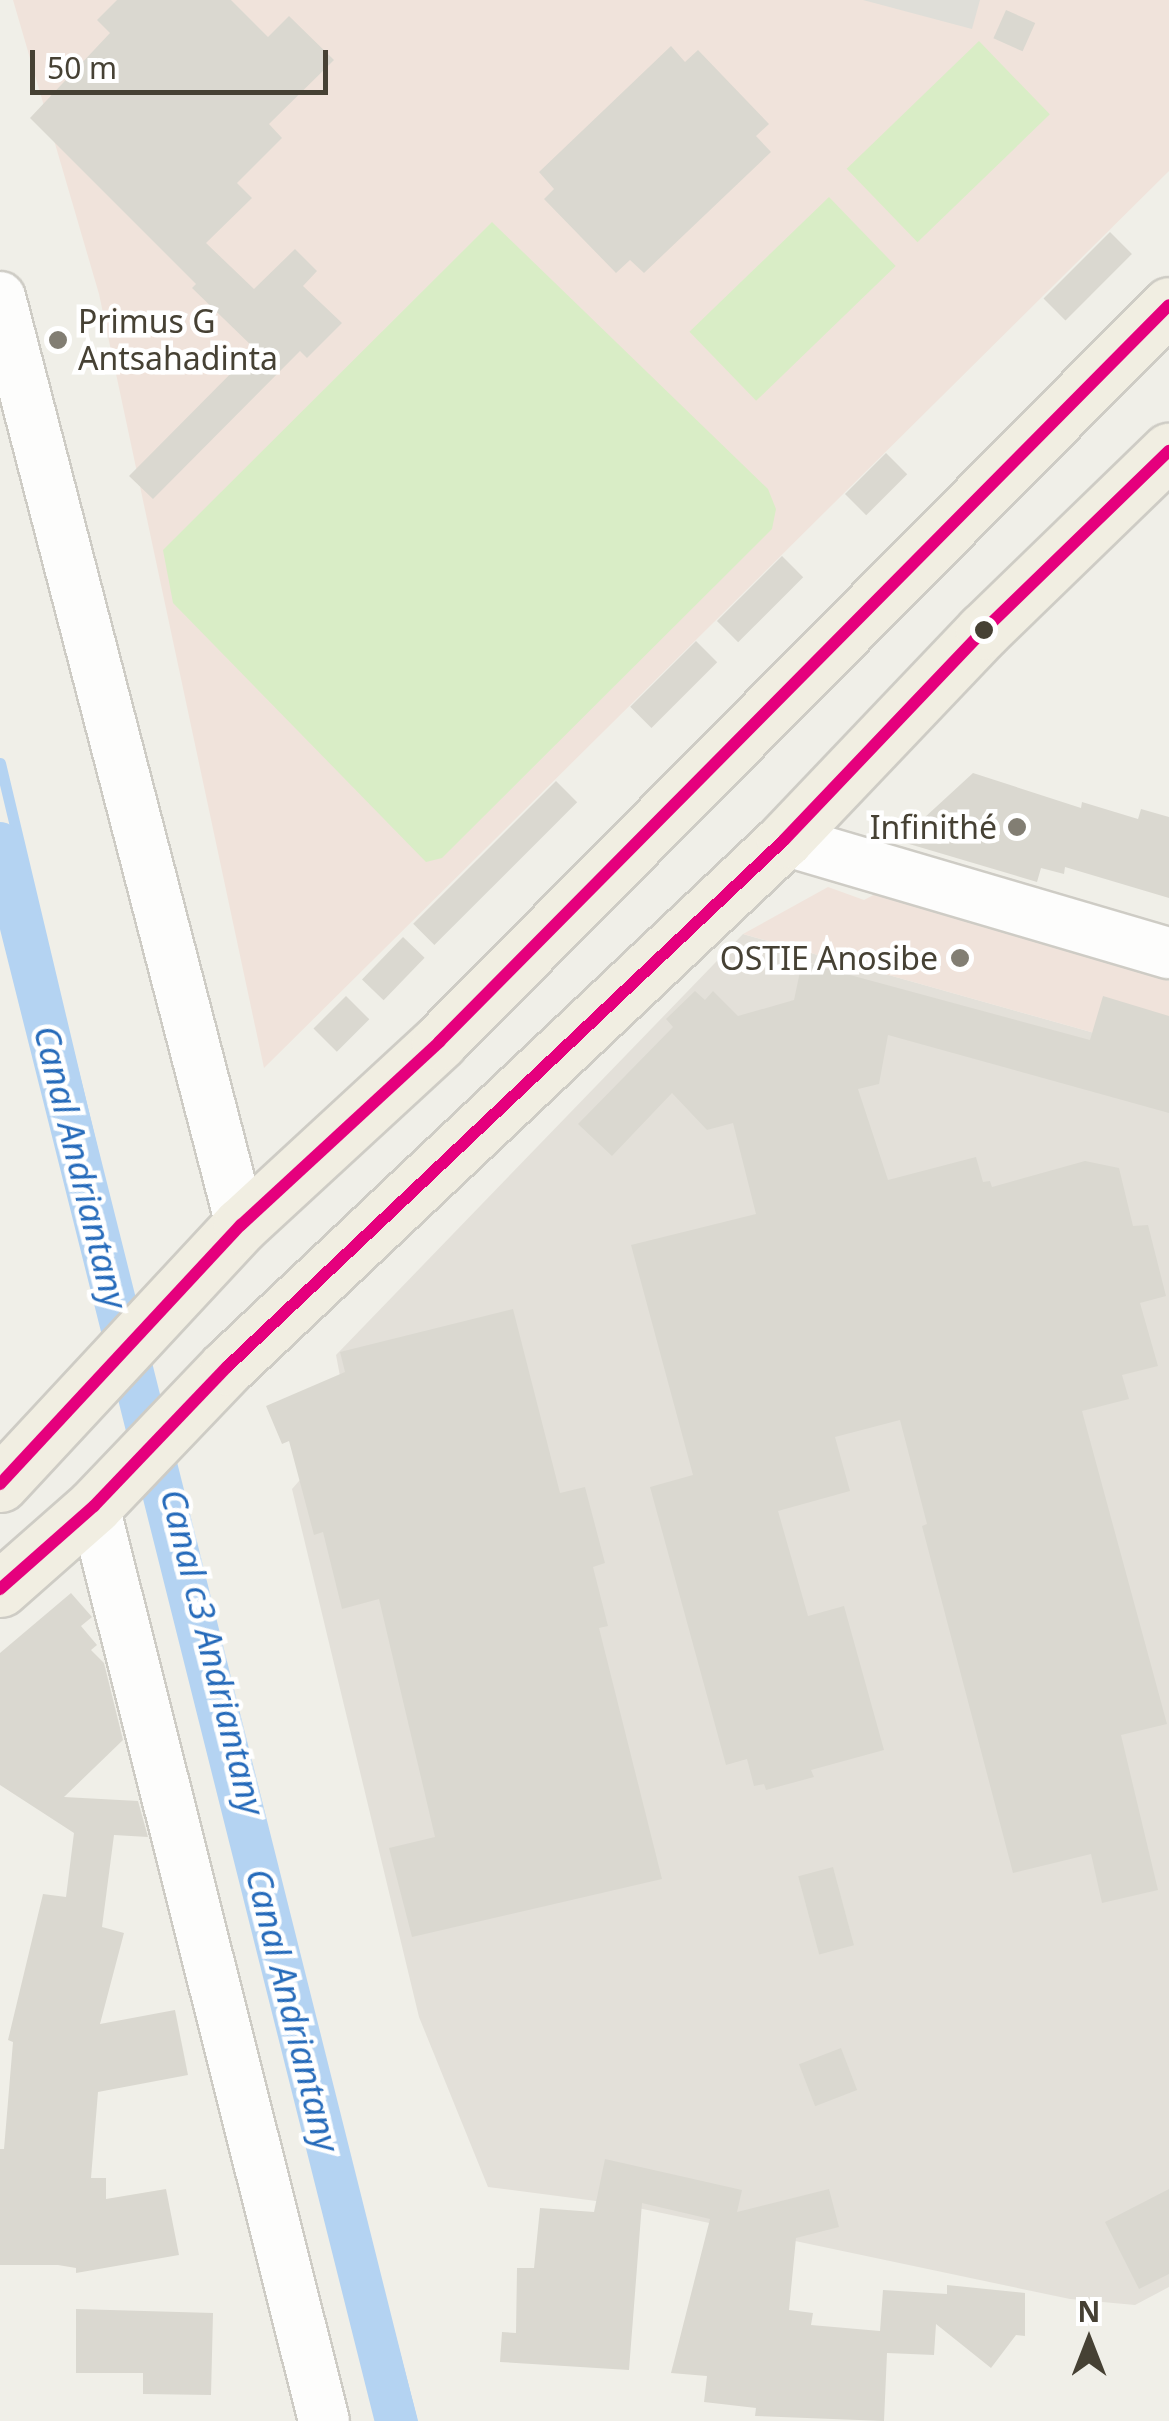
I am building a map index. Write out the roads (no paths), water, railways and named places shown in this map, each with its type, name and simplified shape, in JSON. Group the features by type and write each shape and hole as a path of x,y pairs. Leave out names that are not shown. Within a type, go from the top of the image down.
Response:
{"main road":[{"path":"0,1484 241,1226 438,1042 1169,306"},
{"path":"0,1590 94,1506 228,1367 784,840 983,631 1169,451"}],"street":[{"path":"0,297 241,1226"},
{"path":"784,840 1169,953"},
{"path":"94,1506 324,2421"}],"waterway":[{"name":"Canal c3 Andriantany","path":"0,763 132,1318"},
{"name":"Canal Andriantany","path":"0,843 396,2421"},
{"name":"Canal c3 Andriantany","path":"141,1356 156,1415"},
{"name":"Canal c3 Andriantany","path":"166,1458 228,1721 412,2421"}],"place":[{"name":"Primus G Antsahadinta","path":"58,340"},
{"name":"Infinithé","path":"1017,827"},
{"name":"OSTIE Anosibe","path":"960,958"}]}
